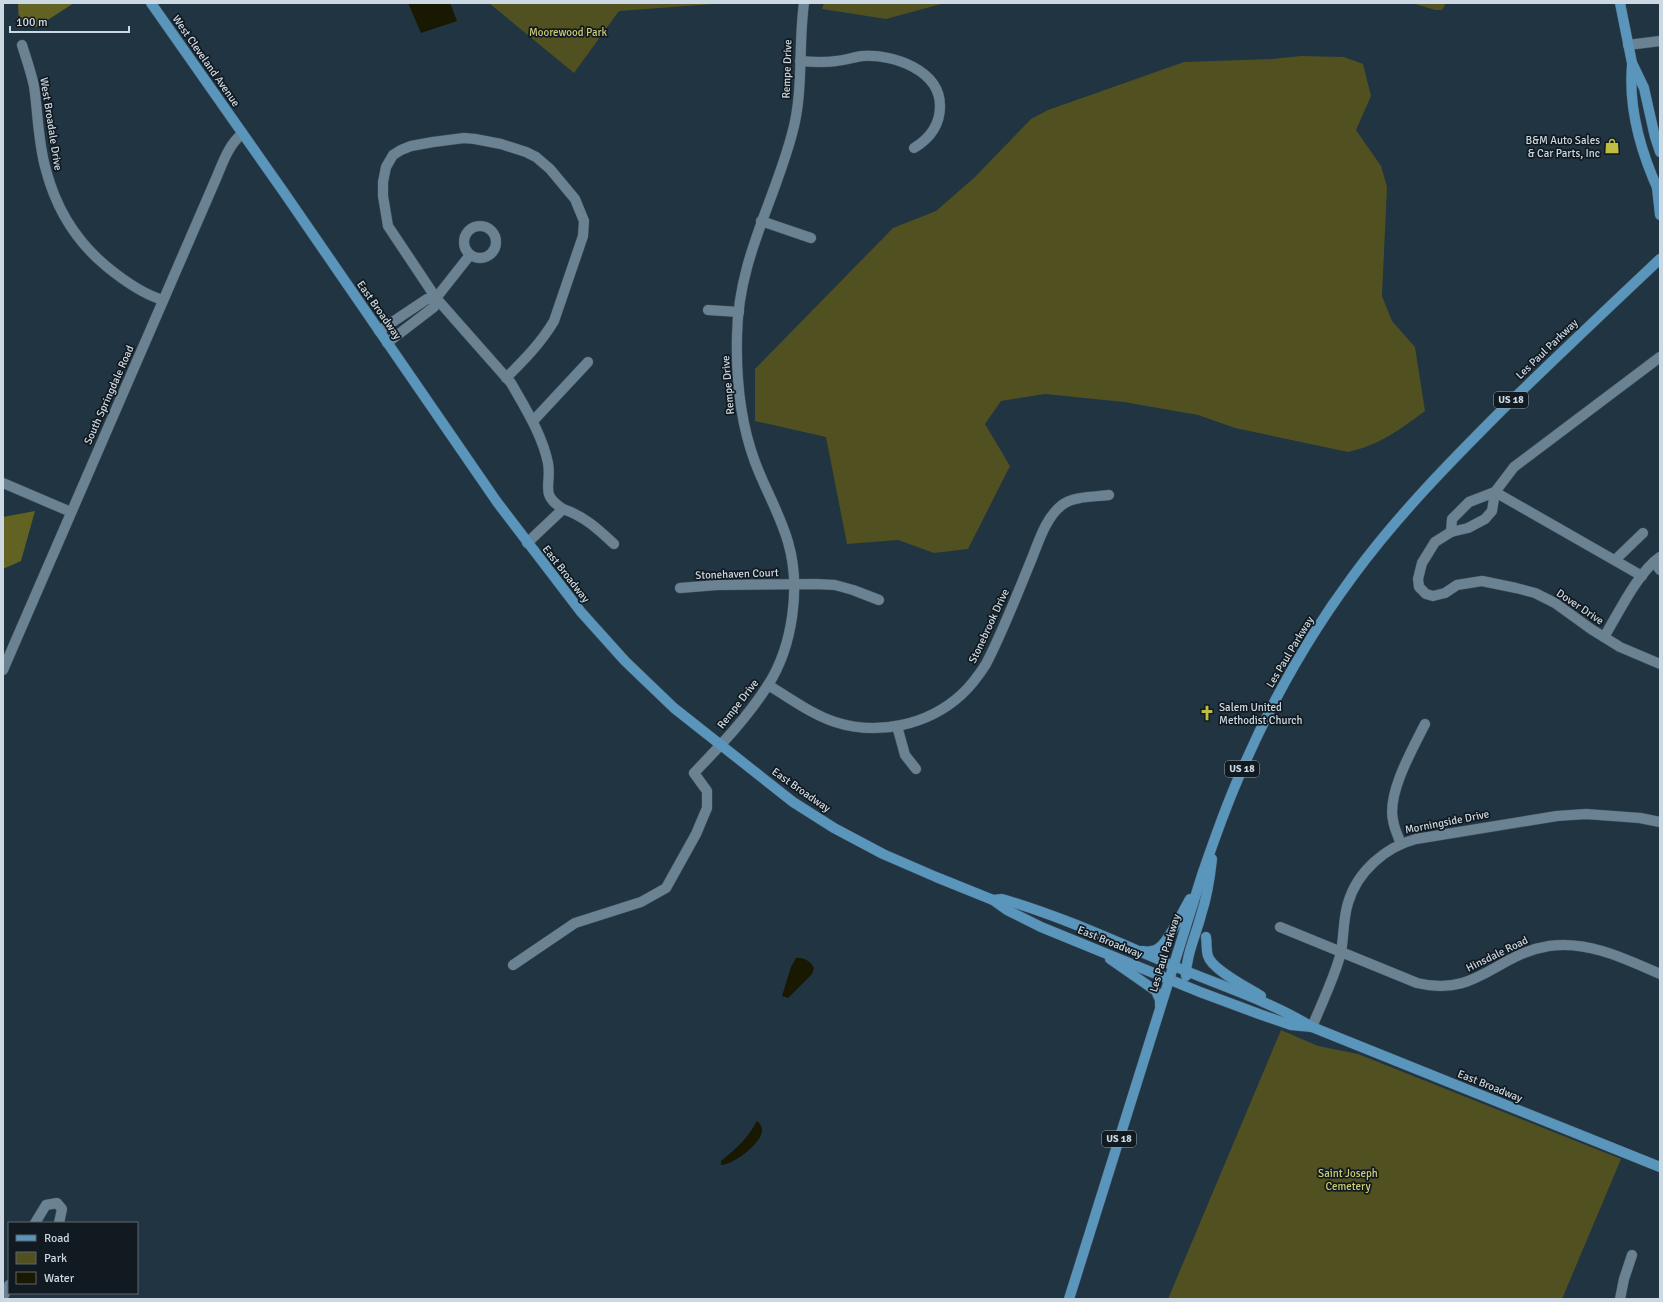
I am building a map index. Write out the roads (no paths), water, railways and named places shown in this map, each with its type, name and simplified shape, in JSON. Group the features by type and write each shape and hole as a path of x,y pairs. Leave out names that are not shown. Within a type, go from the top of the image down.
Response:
{"main road":[{"name":"West Cleveland Avenue","path":"151,3 242,134"},
{"path":"1620,3 1632,63 1644,88 1655,137 1660,152"},
{"path":"1632,63 1630,84 1632,109 1644,153 1658,190 1660,215"},
{"name":"East Broadway","path":"242,134 388,343 407,373 527,543 581,612 617,652 671,705 784,796 834,828 894,859 993,900 1007,910 1041,927 1191,988 1280,1022 1303,1027 1312,1027"},
{"name":"Les Paul Parkway","path":"1069,1299 1198,886 1213,844 1237,780 1276,700 1311,638 1353,576 1401,515 1450,461 1658,259"},
{"path":"1191,988 1187,982 1191,973 1188,957 1201,916 1208,887 1213,844"},
{"path":"1137,950 1148,952 1159,948 1162,945 1198,886"},
{"name":"East Broadway","path":"993,900 1002,899 1050,914 1281,1010 1312,1027 1660,1167"},
{"path":"1206,937 1208,956 1214,965 1281,1010"},
{"path":"1096,949 1156,991 1160,1000 1160,1010"}],"street":[{"name":"Rempe Drive","path":"513,965 575,923 641,902 666,888 696,834 707,808 707,791 694,774 721,746 768,685 780,659 788,634 792,613 794,584 789,543 781,520 755,463 746,438 737,375 737,335 743,280 761,221 792,135 799,99 801,24 804,3"},
{"path":"1628,45 1660,41"},
{"name":"West Broadale Drive","path":"22,45 34,85 45,169 56,200 69,226 89,250 111,270 139,290 154,298 163,300"},
{"path":"800,62 834,62 864,56 881,57 909,65 921,72 928,78 936,90 940,101 940,112 937,122 930,135 914,148"},
{"name":"South Springdale Road","path":"3,670 229,151 234,142 242,134"},
{"path":"506,378 533,350 554,321 583,236 584,220 578,205 568,188 542,161 526,152 501,144 464,138 411,146 401,150 390,158 386,167 383,182 388,226 436,298 506,378 533,421 548,464 548,494 552,500 563,509 583,517 614,544"},
{"path":"761,221 811,238"},
{"path":"388,343 434,307 436,298 470,255"},
{"path":"379,331 427,298 436,298"},
{"path":"708,310 739,312"},
{"path":"1495,492 1469,502 1452,519 1451,532 1468,528 1485,519 1492,511 1495,492 1514,467 1660,357"},
{"path":"533,421 588,362"},
{"path":"3,483 71,512"},
{"path":"1495,492 1642,576"},
{"name":"Stonebrook Drive","path":"768,685 814,713 836,722 866,728 897,726 925,718 942,709 962,694 976,678 993,650 1042,534 1054,513 1068,502 1076,499 1109,495"},
{"path":"527,543 563,509"},
{"name":"Dover Drive","path":"1451,532 1435,542 1422,563 1418,578 1419,587 1426,594 1434,596 1445,593 1457,585 1482,581 1535,593 1555,603 1620,647 1660,664"},
{"path":"1615,560 1643,533"},
{"path":"1604,637 1642,576 1658,563"},
{"name":"Stonehaven Court","path":"680,588 718,585 816,584 853,590 879,600"},
{"path":"1401,844 1393,820 1395,793 1398,782 1425,724"},
{"path":"897,726 905,755 916,769"},
{"name":"Morningside Drive","path":"1312,1027 1341,952 1347,904 1356,883 1378,859 1392,848 1401,844 1438,835 1557,816 1603,814 1660,822"},
{"name":"Hinsdale Road","path":"1280,927 1418,983 1441,987 1464,983 1478,978 1504,962 1534,949 1565,945 1598,950 1660,974"},
{"path":"36,1222 46,1205 57,1203 62,1210 59,1222"},
{"path":"1620,1299 1624,1279 1632,1255"},
{"path":"3,1297 8,1287"}],"water":[{"path":"408,3 450,3 457,21 421,33"},
{"path":"796,958 807,960 814,968 812,974 788,998 782,996 791,967"},
{"path":"757,1121 762,1129 758,1140 740,1157 721,1165 721,1161 750,1133"}],"place":[{"name":"B&M Auto Sales & Car Parts, Inc","path":"1612,146"},
{"name":"Salem United Methodist Church","path":"1207,713"}],"park label":[{"name":"Moorewood Park","path":"568,32"},
{"name":"Saint Joseph Cemetery","path":"1348,1179"}]}
